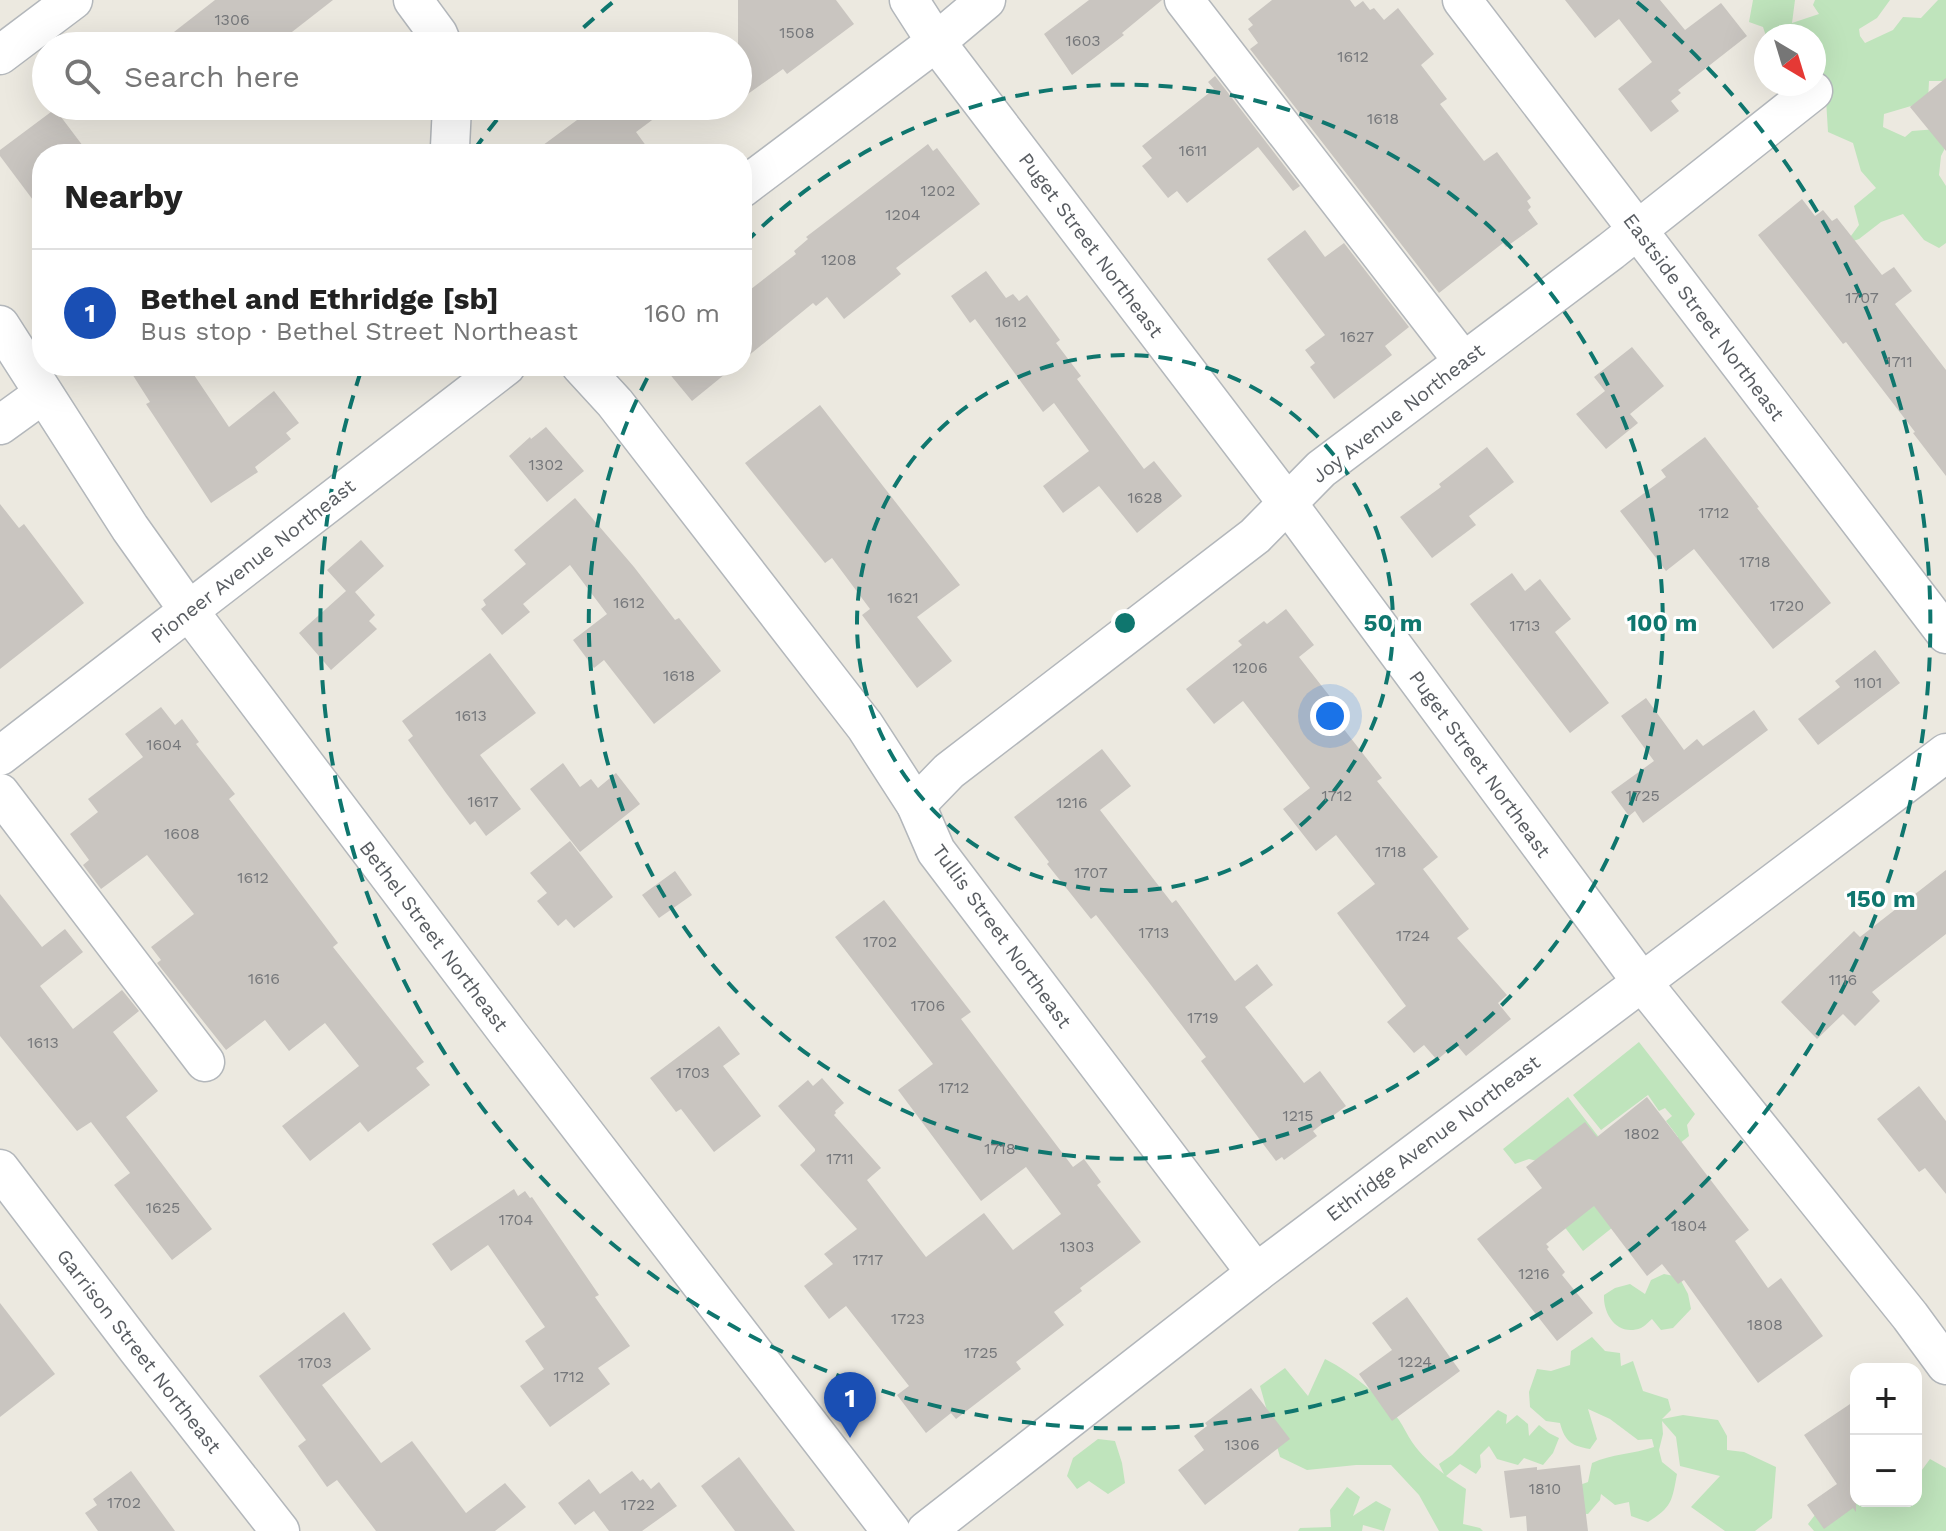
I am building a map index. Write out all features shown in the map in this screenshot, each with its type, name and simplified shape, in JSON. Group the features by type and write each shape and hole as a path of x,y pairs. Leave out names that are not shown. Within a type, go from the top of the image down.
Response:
{"street":[{"path":"0,55 73,0"},
{"path":"413,0 437,32"},
{"name":"Puget Street Northeast","path":"909,0 936,42 1288,504 1641,981 1946,1365"},
{"path":"752,180 936,42 986,0"},
{"path":"1184,0 1463,361"},
{"name":"Eastside Street Northeast","path":"1462,0 1946,634"},
{"name":"Joy Avenue Northeast","path":"916,805 949,771 1255,536 1321,469 1611,251 1807,96"},
{"path":"450,144 451,120"},
{"name":"Bethel Street Northeast","path":"0,325 130,528 189,611 507,1032 891,1531"},
{"name":"Pioneer Avenue Northeast","path":"0,756 493,376"},
{"name":"Tullis Street Northeast","path":"590,376 615,403 865,726 916,805 936,851 1256,1273"},
{"path":"0,425 43,394"},
{"name":"Ethridge Avenue Northeast","path":"926,1531 1256,1273 1946,753"},
{"path":"0,793 205,1062"},
{"name":"Garrison Street Northeast","path":"0,1169 280,1531"}],"green space":[{"path":"1753,0 1795,0 1792,23 1819,14 1813,5 1815,0 1890,0 1877,18 1859,29 1865,43 1893,30 1903,17 1921,18 1938,0 1946,0 1946,81 1929,81 1928,101 1884,114 1883,127 1905,137 1912,131 1937,129 1946,146 1941,156 1939,175 1946,186 1946,243 1939,248 1924,240 1903,214 1881,222 1859,239 1845,244 1859,225 1854,206 1876,188 1861,171 1853,143 1828,132 1826,99 1803,96 1826,96 1826,24 1749,22"},
{"path":"1639,1042 1695,1114 1687,1125 1689,1136 1679,1144 1672,1142 1678,1137 1666,1121 1672,1116 1665,1108 1659,1111 1648,1095 1601,1130 1573,1095"},
{"path":"1568,1097 1647,1200 1583,1251 1540,1195 1550,1194 1537,1161 1529,1159 1515,1164 1503,1149"},
{"path":"1664,1274 1679,1277 1688,1294 1691,1309 1673,1328 1661,1330 1652,1319 1641,1328 1625,1329 1609,1317 1604,1295 1630,1284 1645,1294 1651,1280"},
{"path":"1592,1337 1605,1351 1620,1353 1621,1366 1633,1361 1643,1391 1668,1399 1671,1410 1662,1419 1683,1415 1718,1420 1727,1436 1727,1450 1744,1452 1776,1467 1772,1518 1755,1531 1725,1531 1691,1507 1720,1476 1680,1466 1676,1437 1662,1421 1659,1450 1662,1462 1677,1474 1672,1497 1662,1512 1648,1522 1631,1516 1629,1502 1615,1505 1601,1494 1600,1500 1588,1514 1566,1513 1577,1486 1588,1482 1592,1463 1654,1447 1652,1439 1638,1440 1610,1419 1588,1409 1597,1439 1590,1449 1578,1446 1567,1439 1560,1423 1546,1421 1530,1407 1529,1392 1537,1369 1551,1371 1570,1365 1571,1351"},
{"path":"1325,1359 1374,1393 1399,1420 1419,1451 1444,1474 1439,1464 1498,1410 1507,1415 1506,1424 1517,1415 1528,1424 1529,1436 1539,1425 1559,1438 1553,1453 1543,1465 1524,1458 1518,1465 1497,1459 1489,1446 1480,1455 1481,1467 1476,1474 1460,1464 1446,1476 1466,1489 1463,1524 1483,1531 1439,1531 1419,1495 1391,1465 1307,1470 1280,1457 1260,1386 1285,1368 1308,1396"},
{"path":"1098,1439 1115,1441 1122,1463 1125,1483 1108,1494 1089,1481 1077,1489 1067,1476 1073,1458"},
{"path":"1930,1459 1946,1468 1946,1531 1814,1531 1808,1524 1828,1498 1850,1500 1850,1507 1922,1507 1922,1470"},
{"path":"1347,1487 1360,1497 1353,1516 1376,1501 1391,1509 1384,1531 1363,1525 1362,1531 1298,1531 1300,1528 1331,1527 1330,1510"}],"building":[{"path":"215,0 333,0 292,32 174,32"},
{"path":"738,0 836,0 854,24 787,74 783,69 752,91 752,32 738,32"},
{"path":"1089,0 1162,0 1122,33 1124,35 1072,75 1044,34"},
{"path":"1272,0 1350,0 1355,7 1363,1 1384,20 1398,8 1434,54 1421,65 1447,99 1440,104 1484,161 1497,152 1531,198 1527,201 1531,207 1528,210 1538,224 1506,247 1503,243 1439,293 1250,49 1258,43 1248,29 1253,25 1248,19"},
{"path":"1565,0 1660,0 1685,30 1721,3 1747,36 1678,90 1681,93 1671,101 1679,111 1651,132 1618,89 1652,62 1619,19 1595,38"},
{"path":"1215,76 1300,186 1293,191 1258,147 1187,203 1177,191 1168,198 1142,166 1152,158 1142,146 1214,89 1208,82"},
{"path":"1946,78 1946,151 1910,107"},
{"path":"40,120 63,120 81,144 32,144 32,199 0,156 0,150"},
{"path":"577,120 652,120 636,132 645,144 545,144"},
{"path":"928,144 933,151 937,148 980,204 896,268 901,274 844,319 827,297 816,306 813,303 752,353 752,288 796,254 794,251 808,239 806,237"},
{"path":"1802,199 1815,216 1823,210 1832,221 1837,218 1882,275 1894,267 1912,291 1895,304 1946,370 1946,476 1846,342 1843,344 1758,235"},
{"path":"1305,230 1325,257 1344,243 1409,327 1385,346 1392,355 1334,399 1310,367 1315,363 1305,350 1325,335 1267,259"},
{"path":"986,271 1006,298 1013,294 1019,301 1027,295 1060,340 1056,343 1081,376 1077,379 1144,469 1154,461 1182,496 1137,533 1099,486 1063,513 1043,486 1089,451 1054,403 1043,412 975,319 970,323 951,296"},
{"path":"1632,347 1664,386 1630,414 1638,423 1606,449 1576,414 1605,391 1594,377"},
{"path":"133,376 195,376 229,427 274,391 299,423 286,433 291,439 255,467 258,472 211,503 146,404 150,402"},
{"path":"671,376 723,376 692,401"},
{"path":"820,405 960,585 917,617 952,661 917,688 862,615 870,609 832,558 825,563 745,463"},
{"path":"546,427 584,471 547,502 509,456"},
{"path":"1705,437 1831,603 1773,649 1694,549 1666,571 1620,511 1666,477 1661,470"},
{"path":"1487,447 1514,482 1469,516 1476,525 1432,558 1400,517"},
{"path":"575,498 721,671 654,724 604,660 594,668 573,640 607,614 570,565 523,604 530,612 502,635 481,609 486,605 483,600 526,564 514,550"},
{"path":"0,504 19,528 24,524 84,603 0,669"},
{"path":"361,540 384,566 355,592 375,615 369,621 377,629 331,670 299,633 346,591 327,570"},
{"path":"1512,573 1525,591 1540,579 1571,619 1555,632 1609,703 1570,733 1470,604"},
{"path":"1286,609 1314,645 1299,657 1346,717 1339,723 1382,778 1377,781 1438,857 1423,869 1469,929 1457,938 1507,995 1498,1003 1511,1019 1466,1056 1456,1044 1437,1060 1424,1045 1414,1053 1387,1022 1406,1006 1337,913 1375,884 1336,835 1316,851 1283,809 1310,788 1243,701 1214,724 1186,689 1242,645 1238,641"},
{"path":"1875,650 1900,683 1818,745 1798,719 1840,687 1835,681"},
{"path":"490,653 536,713 480,755 521,809 486,836 475,821 470,825 446,793 408,740 413,736 402,721"},
{"path":"1646,698 1684,750 1697,739 1703,746 1754,710 1768,730 1643,823 1635,811 1629,816 1611,792 1654,761 1621,716"},
{"path":"161,707 175,725 182,719 199,742 196,744 235,794 229,799 338,943 333,947 424,1062 416,1068 430,1085 368,1132 360,1122 310,1161 282,1126 359,1066 325,1023 289,1051 265,1020 226,1050 157,963 161,960 151,947 194,914 147,855 101,889 83,865 89,860 70,834 98,812 88,799 143,757 125,734"},
{"path":"1102,749 1131,786 1100,810 1172,903 1176,900 1235,981 1257,964 1273,985 1245,1007 1304,1083 1320,1071 1346,1106 1313,1131 1317,1136 1284,1160 1282,1157 1276,1161 1201,1061 1206,1057 1096,915 1091,919 1047,864 1049,862 1014,817"},
{"path":"563,763 580,787 591,779 598,788 616,773 640,804 580,852 530,789"},
{"path":"570,841 613,897 574,928 566,919 558,926 537,901 547,893 530,873"},
{"path":"1946,870 1946,934 1872,992 1880,1001 1855,1026 1843,1014 1817,1039 1781,1002 1854,931 1860,937"},
{"path":"675,871 692,895 659,918 642,895"},
{"path":"0,894 42,947 65,929 83,952 40,986 73,1029 122,990 139,1011 113,1032 158,1091 126,1117 212,1229 172,1260 114,1185 130,1173 91,1122 77,1131 0,1036"},
{"path":"884,900 971,1012 961,1019 1073,1167 1084,1159 1101,1182 1097,1185 1141,1242 1080,1288 1082,1291 1054,1312 1064,1325 1016,1362 1021,1369 956,1419 951,1413 926,1433 897,1395 909,1386 846,1306 829,1319 804,1286 833,1264 824,1254 857,1229 800,1165 815,1149 778,1106 808,1080 813,1086 822,1078 844,1103 834,1115 881,1168 867,1180 926,1257 984,1213 1013,1250 1061,1214 1026,1167 981,1201 898,1090 933,1064 835,937"},
{"path":"719,1026 740,1054 723,1066 761,1116 714,1152 681,1109 676,1112 650,1078"},
{"path":"1919,1086 1946,1121 1946,1194 1925,1168 1919,1172 1877,1119"},
{"path":"1647,1097 1749,1230 1735,1241 1768,1288 1781,1278 1823,1336 1758,1383 1684,1280 1678,1284 1662,1264 1647,1276 1594,1206 1546,1244 1565,1272 1562,1275 1593,1313 1557,1341 1477,1239 1542,1188 1526,1167 1585,1122 1597,1137"},
{"path":"514,1189 518,1196 525,1191 532,1197 630,1346 598,1368 610,1384 550,1427 520,1386 544,1369 525,1341 545,1327 488,1245 451,1271 432,1244"},
{"path":"1407,1297 1460,1371 1392,1421 1359,1374 1392,1350 1372,1323"},
{"path":"0,1303 55,1374 0,1417"},
{"path":"344,1312 371,1349 322,1385 381,1463 412,1441 466,1513 505,1483 526,1507 495,1531 376,1531 337,1480 327,1487 298,1446 306,1440 259,1376"},
{"path":"1251,1388 1290,1439 1205,1505 1178,1470 1204,1450 1194,1436 1207,1426 1205,1423"},
{"path":"1850,1404 1850,1507 1856,1507 1856,1512 1853,1508 1824,1529 1807,1505 1837,1484 1804,1435"},
{"path":"739,1457 795,1531 735,1531 701,1486"},
{"path":"1580,1465 1588,1531 1527,1531 1526,1516 1510,1518 1504,1471"},
{"path":"131,1471 175,1531 98,1531 85,1513 97,1505 93,1499"},
{"path":"632,1471 651,1489 659,1482 677,1506 642,1531 609,1531 594,1511 575,1525 558,1503 589,1479 600,1494"}],"place":[{"name":"Bethel and Ethridge [sb]","path":"850,1438"}]}
